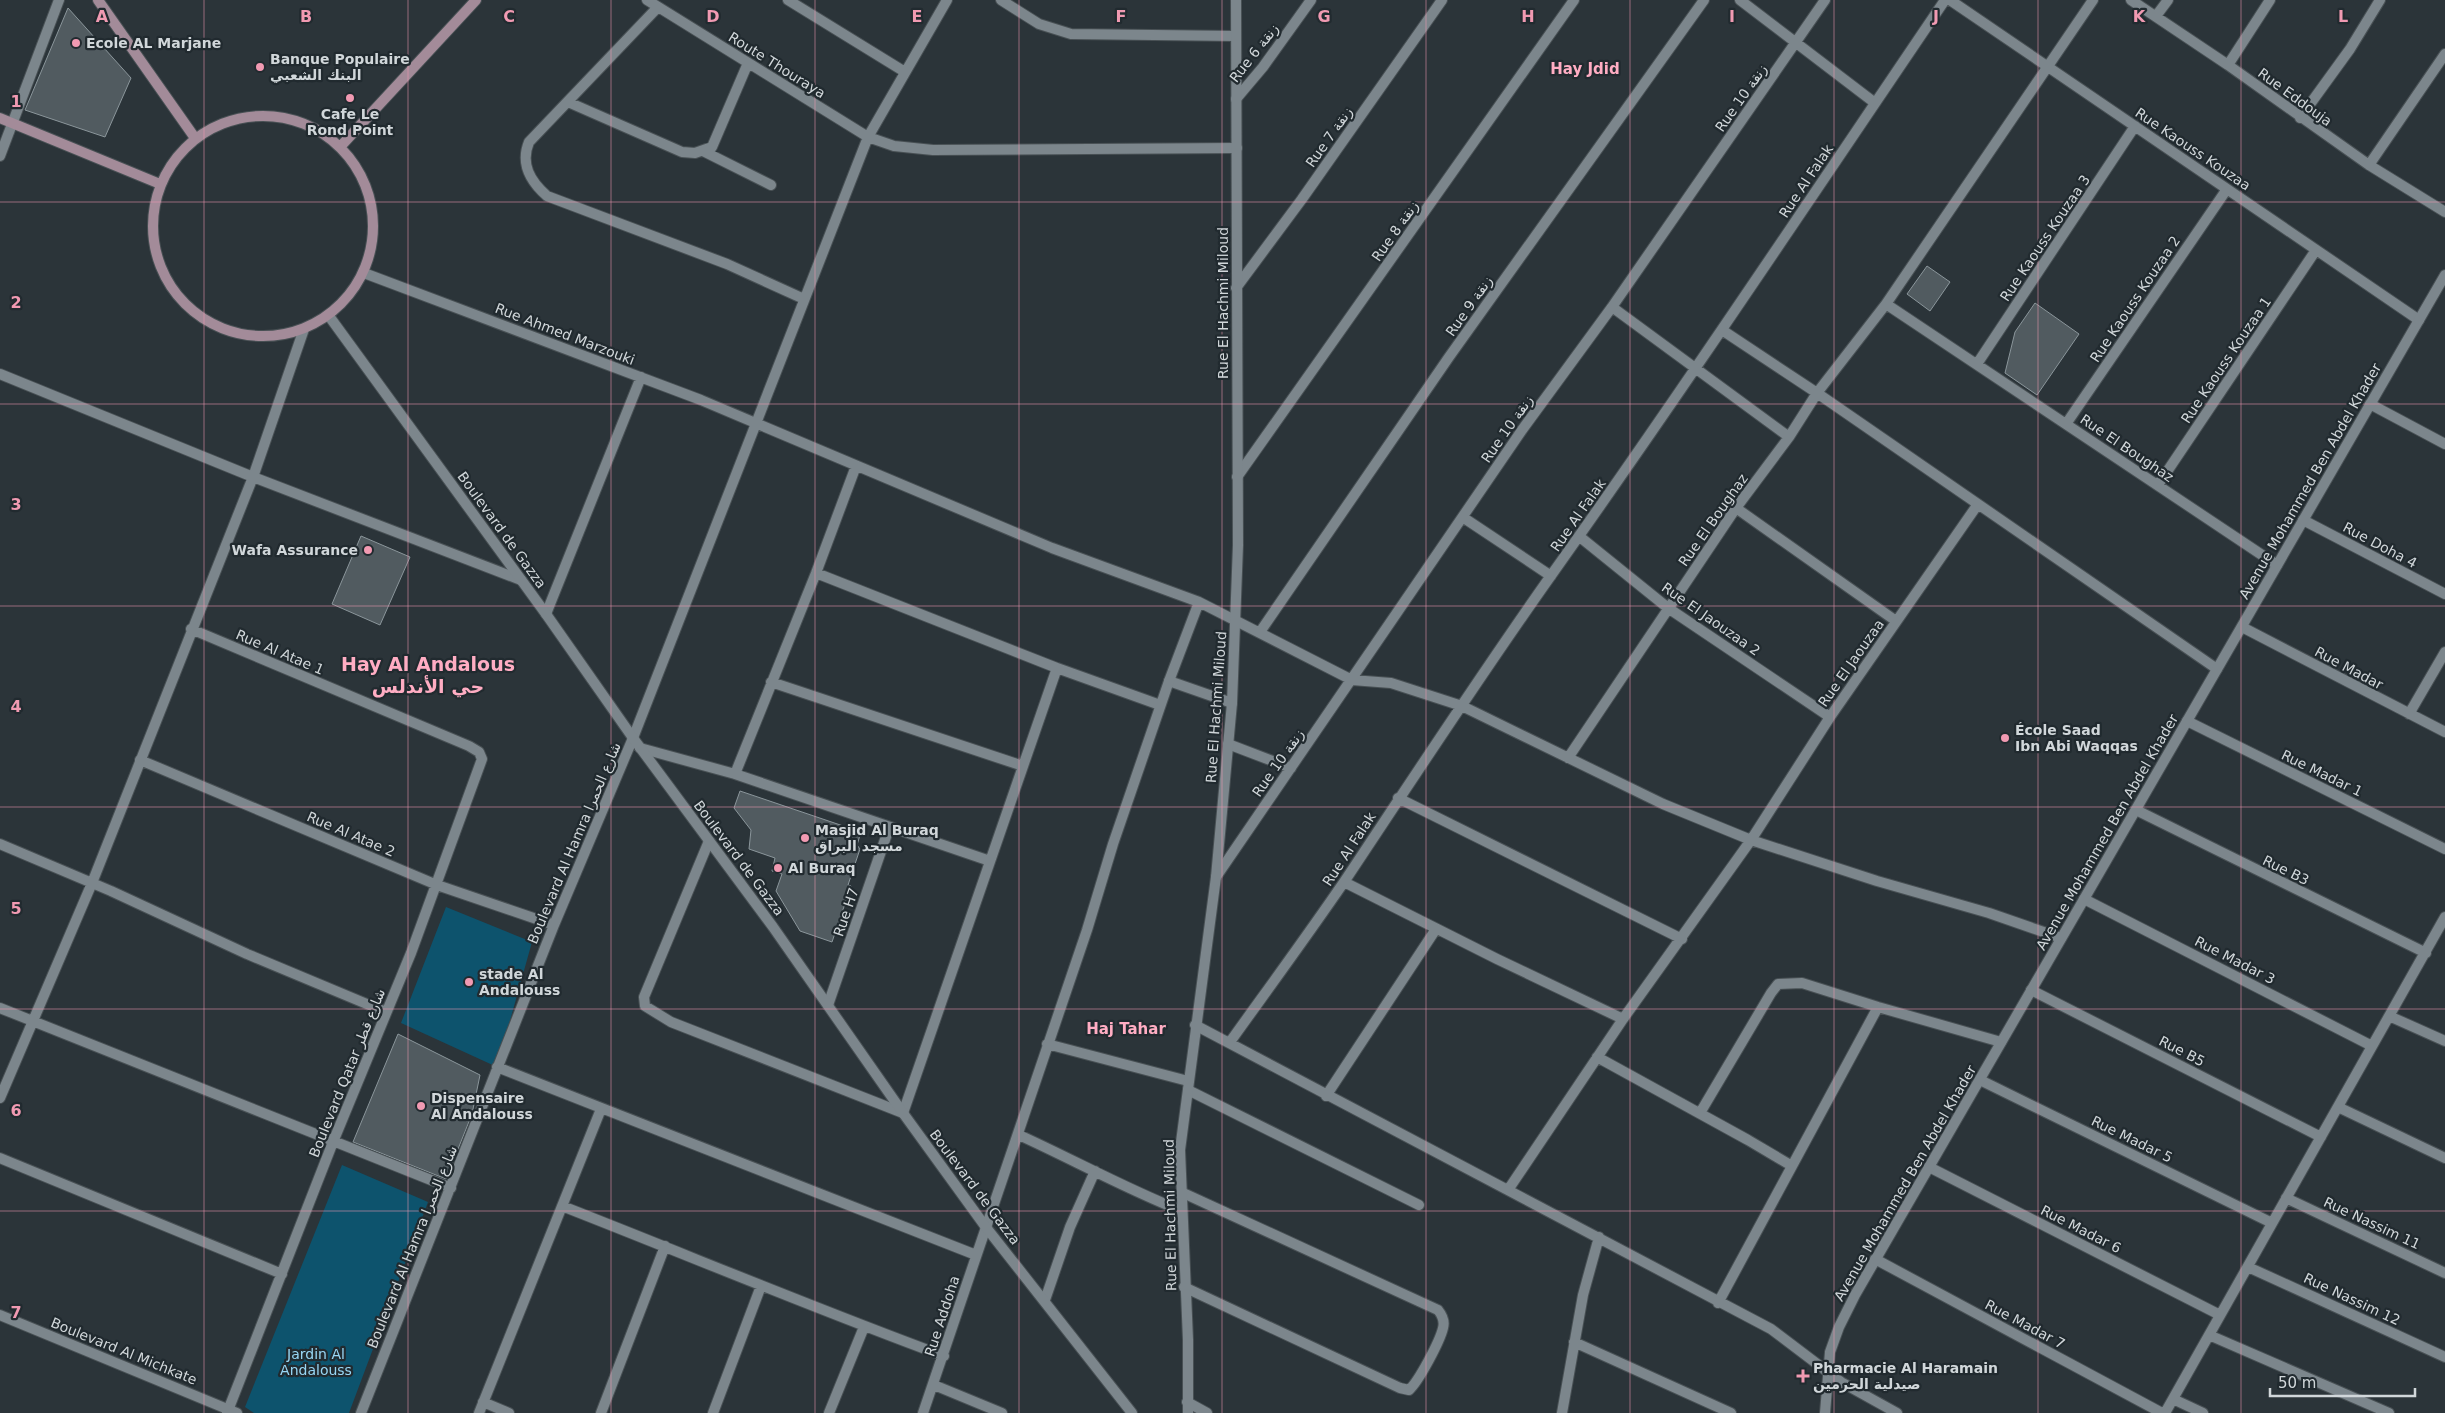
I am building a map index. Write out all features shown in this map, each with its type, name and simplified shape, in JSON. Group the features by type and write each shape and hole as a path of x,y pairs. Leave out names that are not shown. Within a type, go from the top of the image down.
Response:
{"main road":[{"path":"98,0 195,138"},
{"path":"340,147 476,0"},
{"path":"272,116 288,118 309,126 340,147 361,174 372,206 372,247 364,273 349,296 329,316 304,330 271,337 238,334 207,321 181,300 163,272 154,239 154,206 160,184 179,154 195,138 228,122 250,117 272,116"},
{"path":"0,118 160,184"}],"street":[{"path":"0,156 59,0"},
{"name":"Route Thouraya","path":"647,0 868,137 894,146 956,151 1237,148"},
{"path":"788,0 906,72"},
{"name":"Boulevard Al Hamra شارع الحمرا","path":"361,1413 554,925 633,738 868,137 947,0"},
{"path":"1001,0 1039,24 1071,34 1236,36"},
{"name":"Rue El Hachmi Miloud","path":"1188,1413 1188,1340 1184,1287 1180,1150 1216,877 1232,702 1236,619 1236,0"},
{"name":"Rue 6 زنقة","path":"1236,99 1263,67 1310,0"},
{"name":"Rue 7 زنقة","path":"1236,288 1302,199 1442,0"},
{"name":"Rue 8 زنقة","path":"1237,477 1574,0"},
{"name":"Rue 9 زنقة","path":"1260,632 1449,357 1704,0"},
{"path":"1740,0 1875,103"},
{"name":"Rue 10 زنقة","path":"1216,877 1401,606 1464,518 1522,430 1612,307 1825,0"},
{"name":"Rue Al Falak","path":"1230,1042 1344,882 1398,798 1551,576 1580,538 1945,0"},
{"name":"Rue Kaouss Kouzaa","path":"1950,0 2419,320"},
{"name":"Rue El Boughaz","path":"1568,758 1736,508 1789,437 1818,393 1886,304 2093,0"},
{"name":"Rue Eddouja","path":"2131,0 2228,65 2300,118 2369,165 2445,212"},
{"path":"2156,16 2168,0"},
{"path":"2228,65 2270,0"},
{"path":"2300,118 2350,49 2380,0"},
{"path":"658,7 530,142 526,149 524,161 529,175 535,185 547,196 727,264 804,299"},
{"path":"2369,165 2445,54"},
{"path":"568,102 682,152 695,154 712,147 748,63"},
{"name":"Rue Kaouss Kouzaa 3","path":"1977,364 2135,126"},
{"path":"703,151 771,185"},
{"name":"Rue Kaouss Kouzaa 2","path":"2066,424 2227,189"},
{"name":"Rue Kaouss Kouzaa 1","path":"2158,485 2316,250"},
{"name":"Rue Ahmed Marzouki","path":"364,273 641,377 756,423 1052,548 1199,602 1236,619 1352,680"},
{"name":"Avenue Mohammed Ben Abdel Khader","path":"1825,1413 1827,1370 1830,1352 1840,1327 1875,1259 2445,275"},
{"name":"Rue El Boughaz","path":"1886,304 2278,565"},
{"path":"1612,307 1789,437"},
{"name":"Boulevard de Gazza","path":"329,316 546,614 640,748 828,1005 985,1226 1132,1413"},
{"path":"0,1098 92,883 191,629 253,477 304,330"},
{"path":"1722,330 1818,393 2218,669"},
{"path":"0,374 253,477 521,580"},
{"path":"546,614 641,377"},
{"path":"2370,404 2445,444"},
{"path":"735,774 816,573 856,466"},
{"name":"Rue El Jaouzaa","path":"1508,1190 1623,1019 1751,840 1830,718 1978,504"},
{"path":"1736,508 1896,621"},
{"path":"1464,518 1551,576"},
{"name":"Rue Doha 4","path":"2303,520 2445,594"},
{"name":"Rue El Jaouzaa 2","path":"1580,538 1668,608 1830,718"},
{"path":"816,573 1057,668 1160,705"},
{"name":"Rue Addoha","path":"923,1413 944,1356 985,1226 1019,1135 1047,1044 1087,930 1113,844 1160,705 1199,602"},
{"name":"Rue Madar","path":"2242,627 2445,732"},
{"name":"Rue Al Atae 1","path":"191,629 469,746"},
{"path":"2409,714 2445,652"},
{"path":"709,841 644,997 645,1006 671,1022 903,1113 1057,668"},
{"path":"1352,680 1391,683 1462,706 1663,804 1751,840 1877,881 1989,913 2061,938"},
{"path":"1169,681 1232,702"},
{"path":"771,682 1023,766"},
{"name":"Rue Madar 1","path":"2187,721 2445,849"},
{"path":"1228,744 1291,768"},
{"name":"Boulevard Qatar شارع قطر","path":"231,1411 333,1142 437,885 482,759 479,752 469,746"},
{"path":"640,748 735,774 990,861"},
{"name":"Rue Al Atae 2","path":"140,760 437,885 554,925"},
{"path":"1398,798 1682,939"},
{"name":"Rue B3","path":"2136,810 2426,953"},
{"name":"Rue H7","path":"828,1005 889,828"},
{"path":"0,844 92,883 247,954 386,1012"},
{"path":"1344,882 1436,929 1623,1019"},
{"name":"Rue Madar 3","path":"2084,899 2372,1046"},
{"path":"2164,1413 2389,1016 2426,953 2442,931 2445,917"},
{"path":"1326,1096 1436,929"},
{"path":"1700,1113 1778,984 1802,983 2001,1042"},
{"name":"Rue B5","path":"2031,990 2321,1137"},
{"path":"1718,1303 1878,1007"},
{"path":"0,1008 451,1188"},
{"path":"2389,1016 2445,1041"},
{"path":"1195,1025 1230,1042 1326,1096 1599,1237 1718,1303 1771,1329 1842,1382 1897,1413"},
{"path":"1047,1044 1188,1085 1419,1205"},
{"path":"1597,1057 1792,1166"},
{"path":"497,1067 976,1255"},
{"name":"Rue Madar 5","path":"1980,1080 2272,1223"},
{"path":"2338,1107 2445,1158"},
{"path":"479,1413 601,1109"},
{"path":"1019,1135 1095,1171 1136,1193 1182,1211"},
{"path":"0,1158 282,1274"},
{"name":"Rue Madar 6","path":"1929,1167 2220,1315"},
{"path":"1045,1300 1070,1227 1095,1171"},
{"path":"1181,1192 1438,1310 1442,1315 1444,1327 1417,1382 1409,1390 1400,1388 1184,1287"},
{"name":"Rue Nassim 11","path":"2286,1198 2445,1273"},
{"path":"562,1206 864,1327 944,1356"},
{"path":"1562,1413 1574,1342 1599,1237"},
{"path":"601,1413 665,1246"},
{"name":"Rue Madar 7","path":"1875,1259 2164,1413"},
{"name":"Rue Nassim 12","path":"2248,1266 2445,1357"},
{"path":"713,1413 761,1286"},
{"name":"Boulevard Al Michkate","path":"0,1315 231,1411"},
{"path":"829,1413 864,1327"},
{"path":"2209,1335 2389,1413"},
{"path":"1574,1342 1731,1413"},
{"path":"934,1385 1002,1413"},
{"path":"2173,1399 2203,1413"},
{"path":"483,1402 509,1413"},
{"path":"1187,1402 1207,1413"}],"green space":[{"name":"stade Al Andalouss","path":"446,907 532,942 497,1067 401,1023"},
{"name":"Jardin Al Andalouss","path":"342,1165 428,1202 349,1413 254,1413 245,1407"}],"building":[{"name":"Ecole AL Marjane","path":"68,8 131,78 105,137 25,110"},
{"path":"1927,266 1950,282 1930,311 1907,294"},
{"path":"2035,303 2079,334 2037,395 2005,373 2015,332"},
{"path":"361,536 410,557 380,625 332,604"},
{"name":"Masjid Al Buraq مسجد البراق","path":"740,791 861,832 857,845 860,849 848,885 851,886 832,942 800,931 776,891 782,874 772,871 775,858 749,849 751,830 734,808"},
{"name":"Dispensaire Al Andalouss","path":"398,1034 480,1075 472,1114 446,1179 353,1142"}],"place":[{"name":"Ecole AL Marjane","path":"76,43"},
{"name":"Banque Populaire البنك الشعبي","path":"260,67"},
{"name":"Cafe Le Rond Point","path":"350,98"},
{"name":"Wafa Assurance","path":"368,550"},
{"name":"École Saad Ibn Abi Waqqas","path":"2005,738"},
{"name":"Masjid Al Buraq مسجد البراق","path":"805,838"},
{"name":"Al Buraq","path":"778,868"},
{"name":"stade Al Andalouss","path":"469,982"},
{"name":"Dispensaire Al Andalouss","path":"421,1106"},
{"name":"Pharmacie Al Haramain صيدلية الحرمين","path":"1803,1376"}],"district":[{"name":"Hay Jdid","path":"1585,69"},
{"name":"Hay Al Andalous حي الأندلس","path":"428,675"},
{"name":"Haj Tahar","path":"1126,1029"}]}
